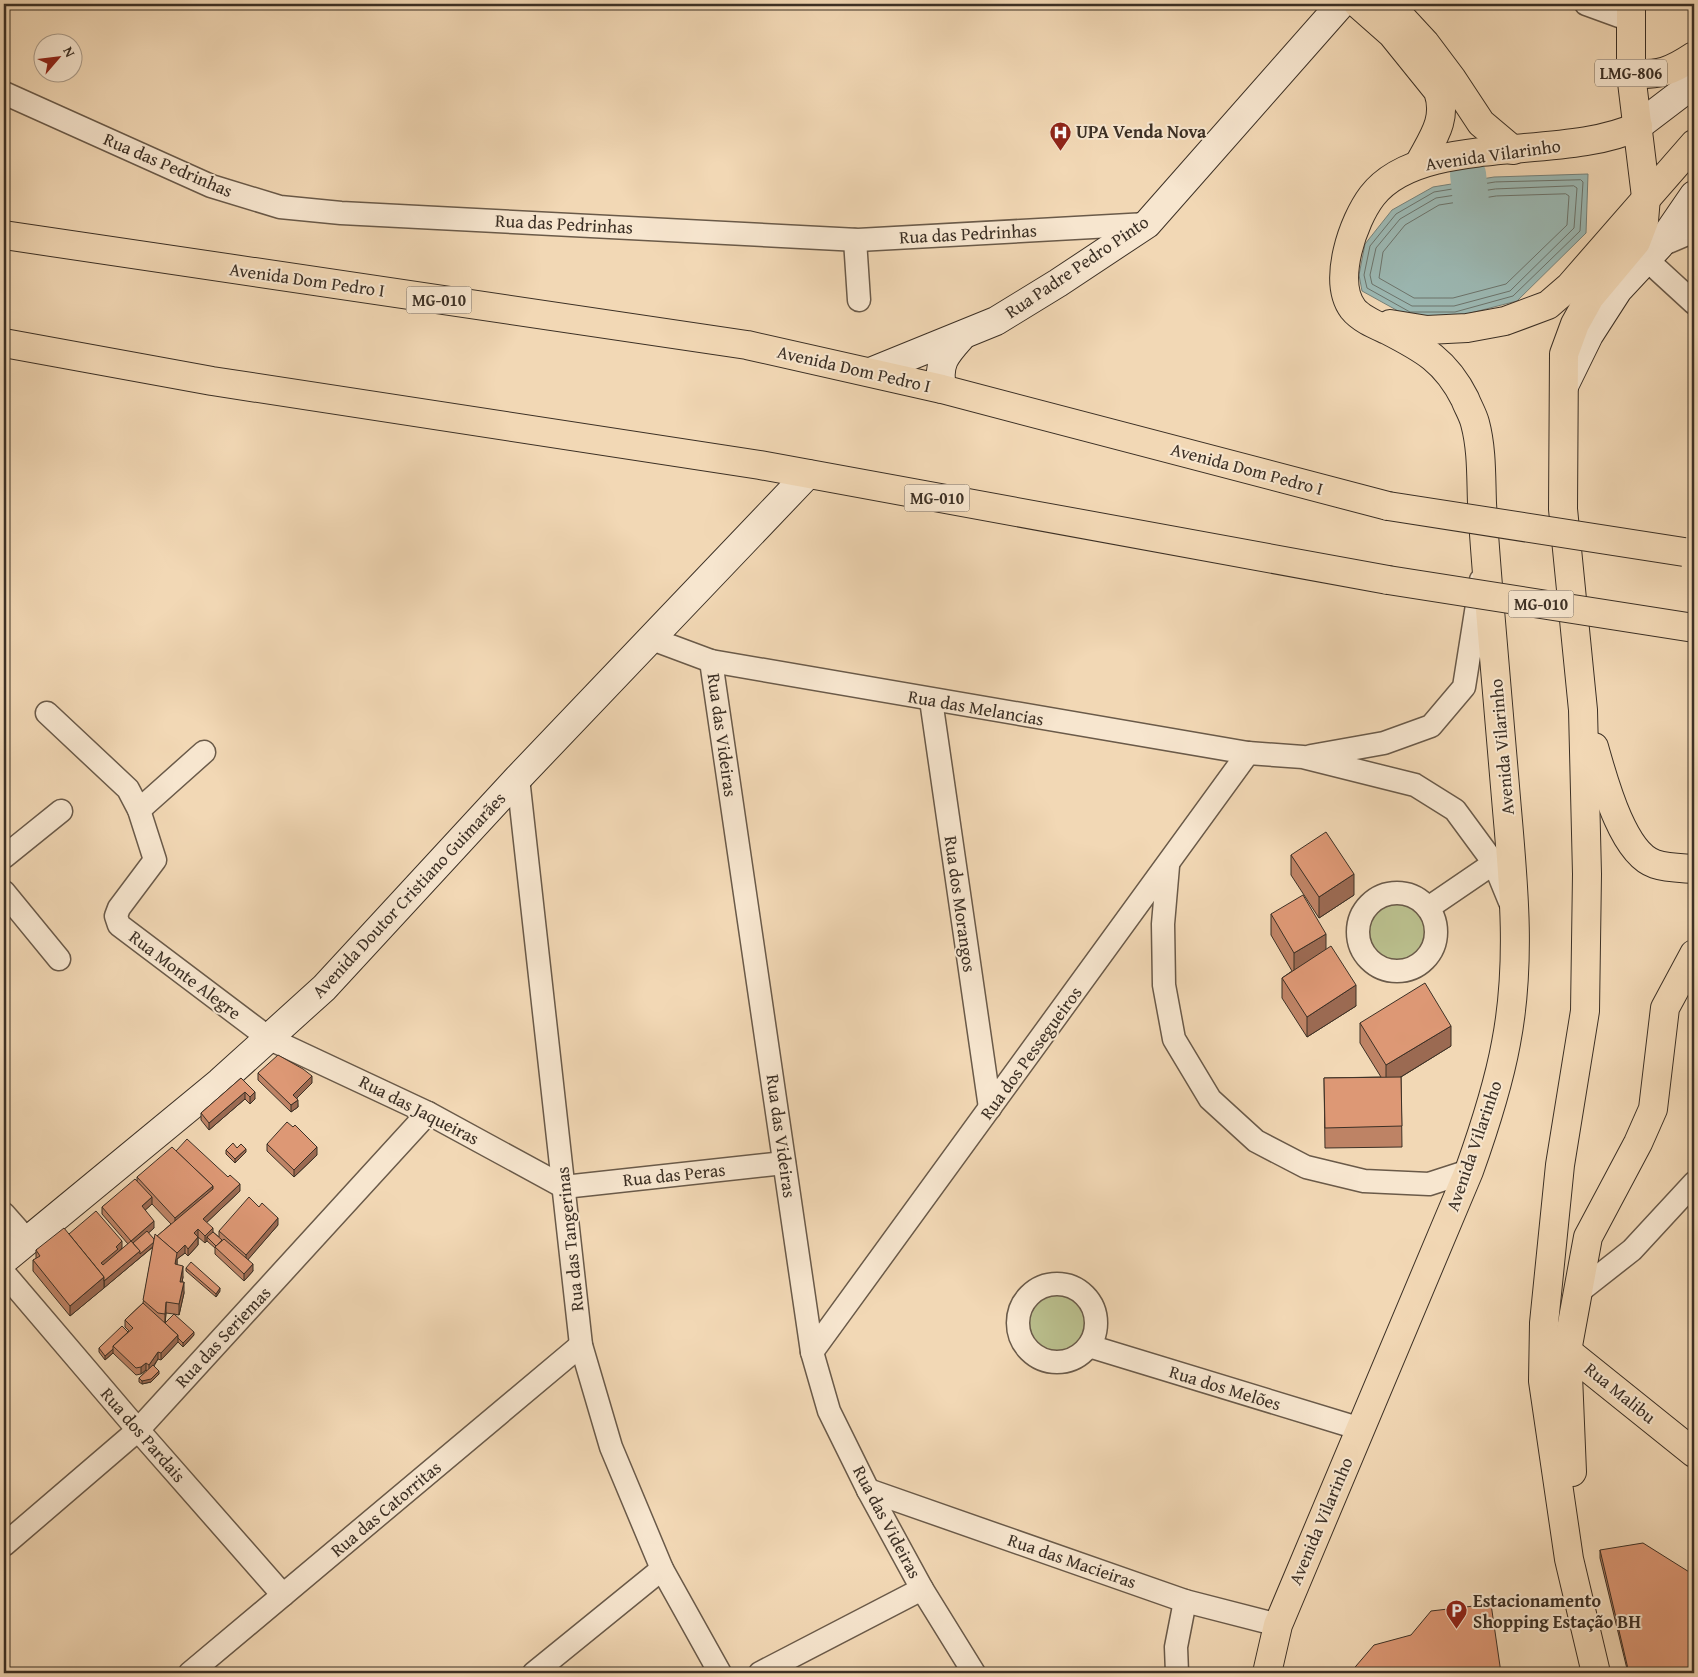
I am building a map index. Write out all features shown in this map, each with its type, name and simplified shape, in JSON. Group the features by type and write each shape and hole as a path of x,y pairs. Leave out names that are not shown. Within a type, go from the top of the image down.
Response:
{"highway":[{"path":"1358,4 1392,34 1438,91 1441,100 1441,118 1419,164"},
{"path":"1389,4 1425,43 1481,123 1513,150"},
{"name":"LMG-806","path":"1631,12 1631,74 1638,126"},
{"path":"1631,74 1657,75 1676,68 1694,56"},
{"path":"1596,1673 1569,1559 1543,1381 1544,1334 1560,1165 1585,1011 1587,874 1583,710 1563,509 1564,354 1575,324 1590,298 1636,242 1644,221 1646,196 1638,126"},
{"name":"Avenida Vilarinho","path":"1267,1673 1278,1625 1469,1171 1489,1114 1506,1042 1514,981 1516,917 1485,555 1480,459 1475,422 1455,378 1434,356 1367,320 1354,309 1345,289 1347,252 1357,220 1374,194 1395,177 1419,164 1469,155 1592,142 1624,133 1638,126"},
{"path":"1367,320 1427,330 1468,328 1505,321 1548,305 1570,286 1646,196 1694,144"},
{"name":"Avenida Dom Pedro I","path":"4,235 747,345 942,389 1388,506 1689,553"},
{"name":"MG-010","path":"4,343 212,381 771,467 1388,580 1694,628"},
{"path":"1583,710 1607,793 1621,826 1639,854 1654,864 1694,869"},
{"path":"1564,1516 1572,1480 1567,1351 1588,1237 1638,1143 1653,1109 1665,1008 1694,954"},
{"name":"Rua Malibu","path":"1544,1334 1694,1453"}],"main road":[{"name":"Rua Padre Pedro Pinto","path":"873,372 1003,317 1147,224 1341,4"},
{"name":"Avenida Vilarinho","path":"1638,126 1684,91 1694,80"},
{"path":"1564,386 1598,320 1618,290 1652,252 1694,195"},
{"name":"Rua Padre Pedro Pinto","path":"942,389 940,366 947,352 963,335"},
{"path":"771,467 781,480 785,499"},
{"name":"Avenida Doutor Cristiano Guimarães","path":"4,1260 270,1039 324,988 518,778 808,474"}],"street":[{"path":"1586,4 1631,12"},
{"name":"Rua das Pedrinhas","path":"4,94 211,186 280,208 341,213 855,240 1147,224"},
{"path":"1694,231 1652,252 1694,303"},
{"path":"855,240 860,300"},
{"name":"Rua das Melancias","path":"1303,757 1384,743 1431,726 1464,687 1485,555"},
{"name":"Rua das Melancias","path":"652,639 711,661 1248,753 1303,757 1415,785 1455,810 1494,864 1516,917"},
{"name":"Rua das Videiras","path":"711,661 812,1352 829,1411 868,1490 922,1589 974,1673"},
{"name":"Rua dos Morangos","path":"930,700 990,1108"},
{"name":"Rua Monte Alegre","path":"48,714 128,789 139,810 155,860 119,908 116,916 119,925 270,1039"},
{"path":"139,810 204,752"},
{"name":"Rua dos Pessegueiros","path":"812,1352 1168,866 1248,753"},
{"name":"Rua das Tangerinas","path":"518,778 581,1345 611,1447 662,1569 720,1673"},
{"path":"4,857 61,811"},
{"path":"1428,908 1494,864"},
{"path":"1168,866 1163,924 1164,985 1174,1039 1210,1099 1256,1142 1306,1167 1364,1181 1429,1184 1469,1171"},
{"path":"4,892 59,959"},
{"name":"Rua das Jaqueiras","path":"270,1039 428,1113 564,1187"},
{"name":"Rua das Seriemas","path":"4,1546 138,1430 428,1113"},
{"name":"Rua das Peras","path":"564,1187 784,1163"},
{"path":"1576,1294 1632,1250 1694,1183"},
{"path":"1429,1184 1452,1211"},
{"path":"4,1214 27,1240"},
{"name":"Rua dos Pardais","path":"4,1273 138,1430 283,1595"},
{"name":"Rua das Catorritas","path":"190,1673 581,1345"},
{"name":"Rua dos Melões","path":"1089,1346 1361,1429"},
{"name":"Rua das Macieiras","path":"868,1490 1185,1601 1278,1625"},
{"path":"534,1673 662,1569"},
{"path":"760,1673 922,1589"},
{"path":"1177,1673 1176,1647 1185,1601"}],"green space":[{"path":"1397,901 1409,904 1419,910 1425,920 1428,932 1425,944 1419,954 1409,960 1397,963 1385,960 1375,954 1369,944 1366,932 1369,920 1375,910 1385,904"},
{"path":"1056,1293 1068,1296 1078,1302 1084,1312 1087,1324 1084,1336 1078,1346 1068,1352 1056,1355 1044,1352 1034,1346 1028,1336 1025,1324 1028,1312 1034,1302 1044,1296"}],"water":[{"path":"1588,174 1586,233 1517,301 1455,317 1409,317 1362,291 1359,275 1365,244 1392,210 1433,187 1494,177"}],"building":[{"path":"1326,832 1354,874 1319,897 1291,855"},
{"path":"1303,895 1326,934 1294,953 1271,914"},
{"path":"1331,946 1356,985 1307,1017 1282,978"},
{"path":"1425,983 1451,1026 1386,1065 1360,1023"},
{"path":"278,1055 312,1076 293,1095 298,1100 291,1105 258,1073"},
{"path":"1401,1077 1402,1126 1325,1128 1324,1078"},
{"path":"241,1078 255,1092 250,1097 245,1092 209,1123 201,1113"},
{"path":"287,1122 293,1127 295,1125 317,1147 294,1170 267,1144"},
{"path":"187,1139 228,1177 230,1175 240,1184 203,1219 213,1228 205,1236 198,1229 194,1233 198,1237 188,1249 185,1245 177,1253 157,1236 213,1189 213,1186 176,1151"},
{"path":"233,1143 237,1148 241,1144 246,1149 235,1159 226,1150"},
{"path":"172,1147 213,1186 175,1218 137,1177"},
{"path":"135,1179 152,1197 142,1206 154,1221 131,1241 102,1207"},
{"path":"249,1197 259,1207 262,1203 278,1218 246,1255 219,1231"},
{"path":"96,1211 122,1241 116,1247 118,1249 101,1263 103,1265 131,1241 140,1251 104,1281 104,1277 69,1234"},
{"path":"64,1228 104,1277 70,1306 33,1260 40,1256 36,1250"},
{"path":"147,1231 154,1239 154,1242 140,1254 140,1251 133,1243"},
{"path":"213,1232 222,1240 216,1246 207,1237"},
{"path":"155,1234 177,1253 175,1264 183,1266 180,1282 184,1282 179,1304 166,1302 165,1314 158,1313 143,1300"},
{"path":"224,1239 253,1264 244,1274 215,1247"},
{"path":"191,1262 220,1288 216,1294 186,1268"},
{"path":"143,1303 178,1335 161,1353 158,1352 149,1365 146,1363 136,1368 113,1346 133,1328 125,1320"},
{"path":"174,1314 194,1332 183,1343 178,1338 178,1335 165,1323"},
{"path":"122,1326 128,1332 105,1356 99,1348"},
{"path":"153,1365 159,1371 151,1379 142,1381 139,1378"},
{"path":"1643,1543 1694,1575 1694,1673 1629,1673 1600,1550"},
{"name":"Estacionamento Shopping Estação BH","path":"1491,1604 1501,1673 1350,1673 1374,1645 1411,1635 1431,1611"}],"waterway":[{"path":"1468,174 1474,230"}],"place":[{"name":"UPA Venda Nova","path":"1060,151"},
{"name":"Estacionamento Shopping Estação BH","path":"1457,1630"}]}
